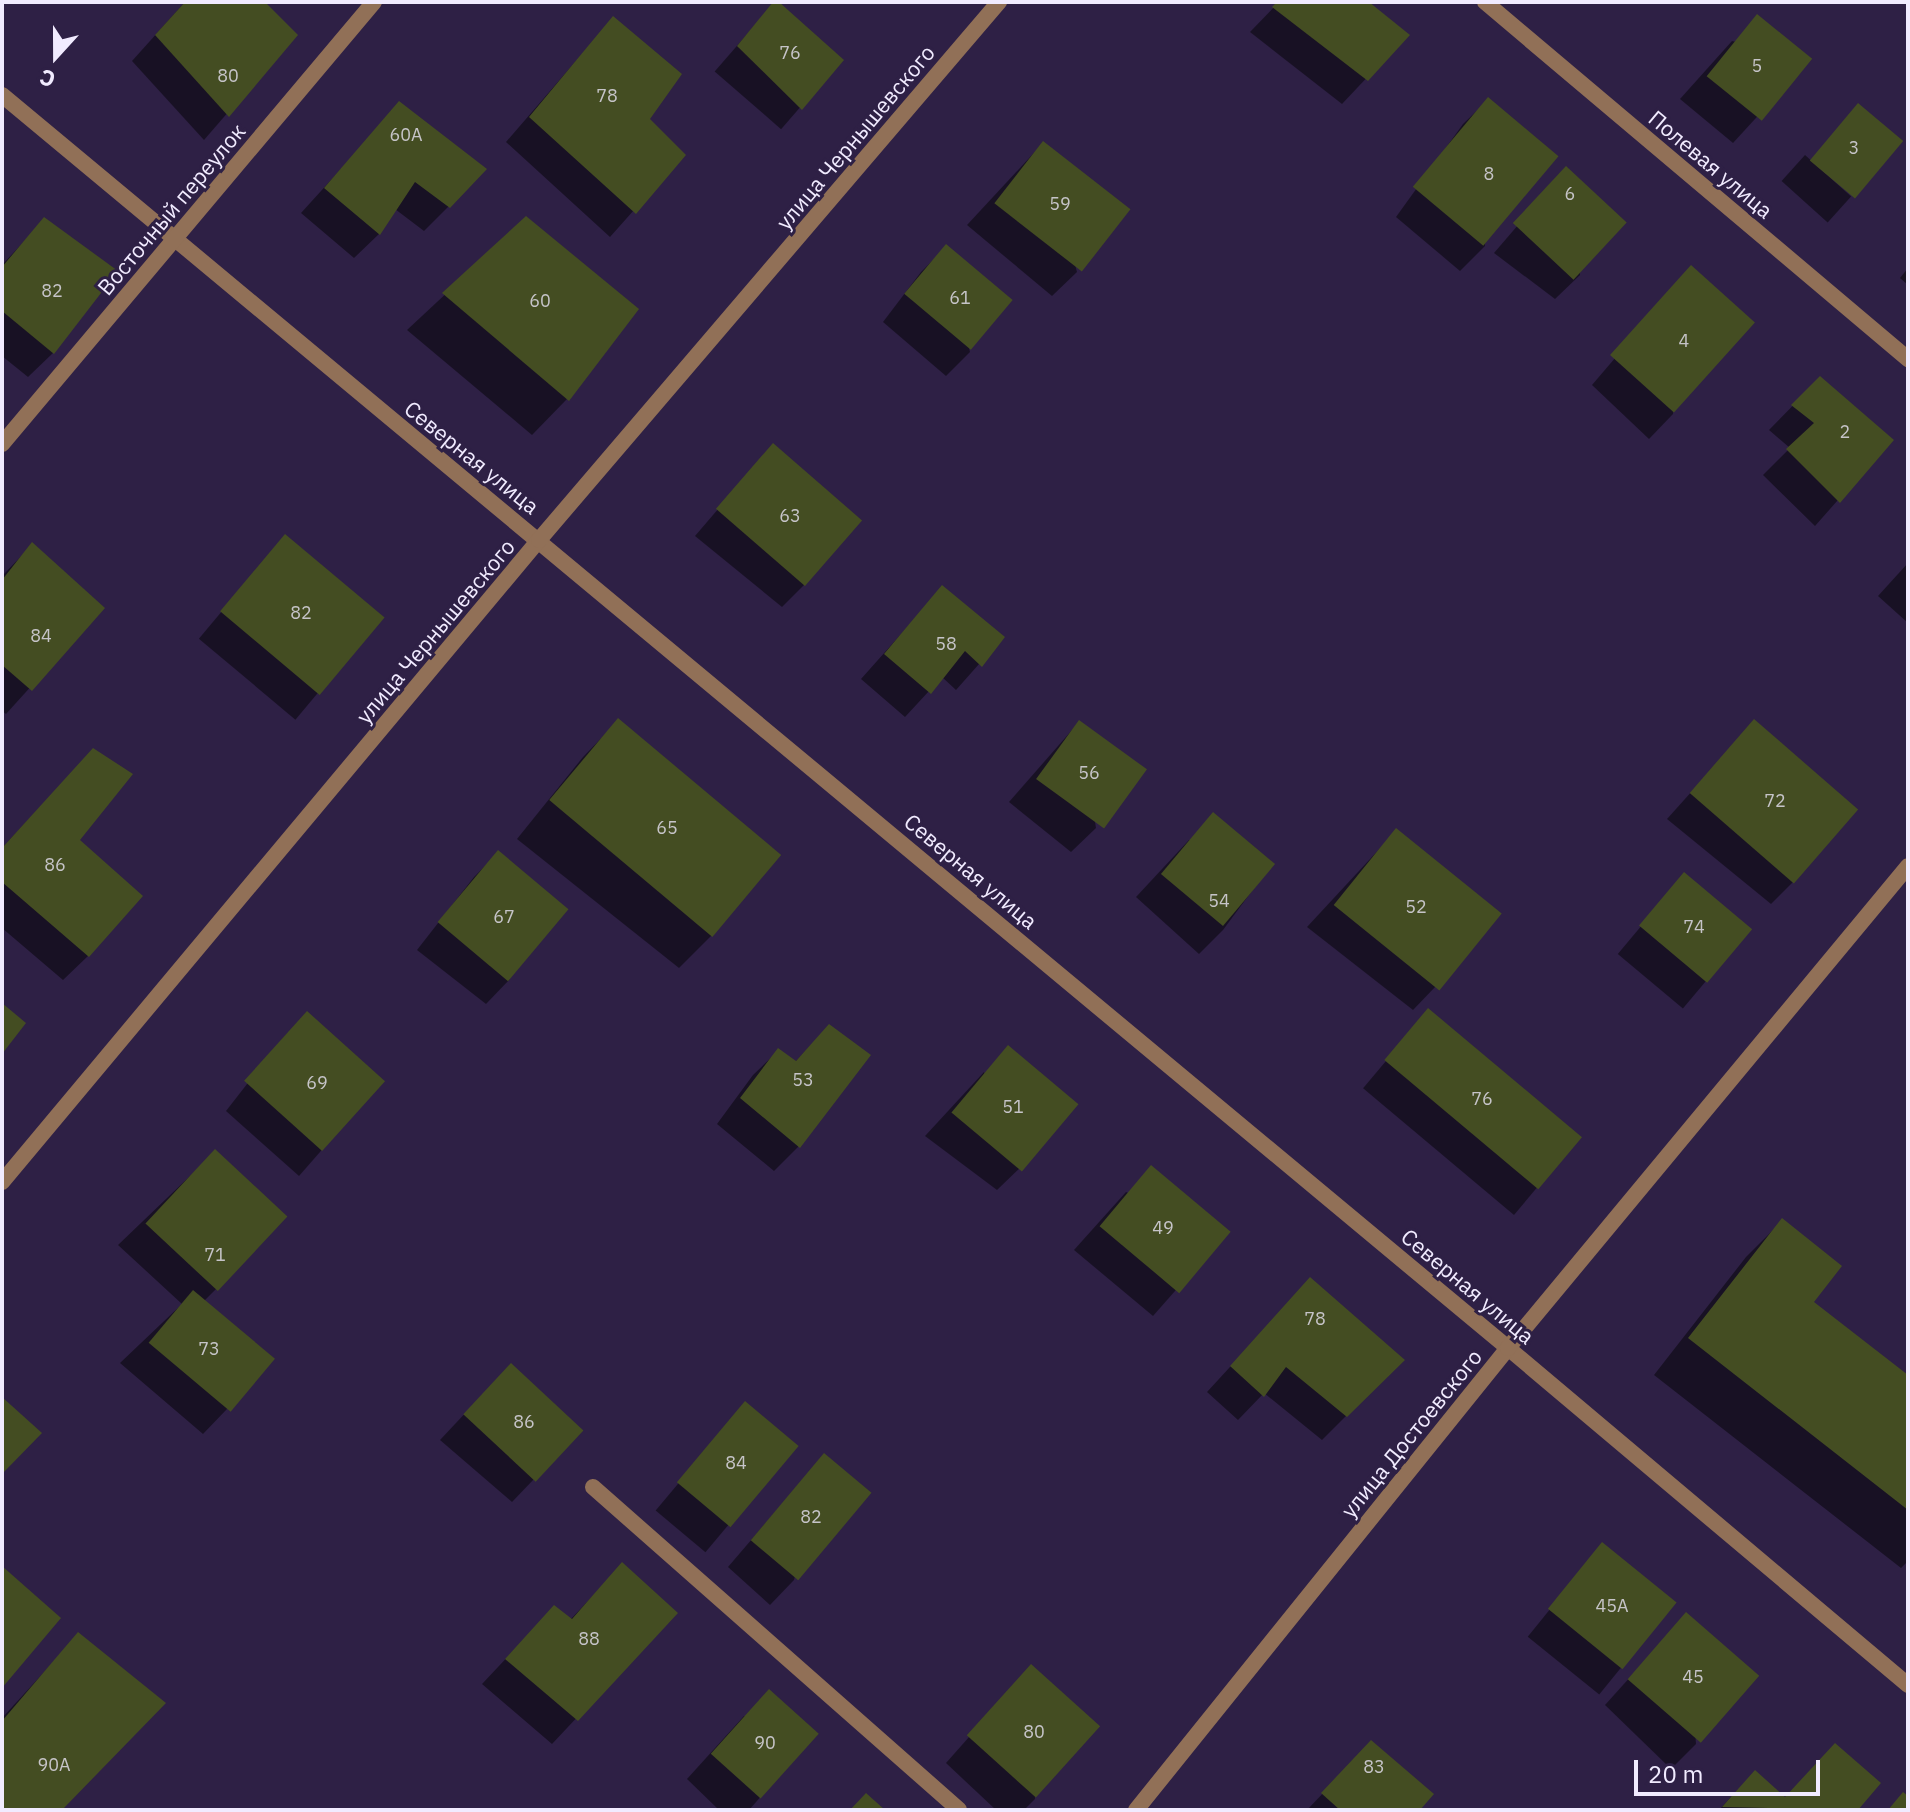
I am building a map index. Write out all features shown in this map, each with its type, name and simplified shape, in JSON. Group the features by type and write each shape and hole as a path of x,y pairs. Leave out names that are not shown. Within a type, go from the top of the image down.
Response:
{"street":[{"name":"Восточный переулок","path":"2,444 374,2"},
{"name":"улица Чернышевского","path":"2,1182 539,540 999,2"},
{"name":"Полевая улица","path":"1485,2 1908,359"},
{"name":"Северная улица","path":"2,95 1508,1348 1908,1685"},
{"name":"улица Достоевского","path":"1136,1810 1508,1348 1908,866"},
{"path":"593,1487 959,1810"}],"building":[{"path":"185,2 265,2 298,35 229,117 155,35"},
{"path":"773,2 779,2 844,60 802,110 737,46"},
{"path":"1277,2 1369,2 1410,35 1368,81 1272,7"},
{"path":"1757,14 1812,59 1762,121 1707,76"},
{"path":"613,16 682,74 650,119 686,155 636,214 529,117"},
{"path":"1488,97 1558,156 1483,246 1413,187"},
{"path":"399,101 487,169 450,208 415,182 380,235 324,188"},
{"path":"1858,103 1903,141 1855,198 1810,160"},
{"path":"1043,141 1130,209 1082,272 994,203"},
{"path":"1566,166 1627,223 1574,280 1513,223"},
{"path":"526,216 639,309 569,401 442,293"},
{"path":"44,217 118,271 54,354 2,311 2,267"},
{"path":"946,244 1013,300 971,350 904,294"},
{"path":"1691,265 1755,323 1674,412 1610,355"},
{"path":"1820,376 1894,440 1840,503 1786,449 1814,423 1791,405"},
{"path":"773,443 862,520 805,586 716,509"},
{"path":"285,534 385,618 320,695 220,611"},
{"path":"32,542 105,608 32,691 2,665 2,580"},
{"path":"942,585 1005,637 982,667 965,651 931,694 884,654"},
{"path":"618,718 781,855 712,937 549,800"},
{"path":"1754,719 1858,810 1794,883 1690,793"},
{"path":"1079,720 1147,769 1104,828 1036,779"},
{"path":"93,748 133,774 80,840 143,896 89,957 2,882 2,848"},
{"path":"1213,812 1275,864 1223,926 1161,874"},
{"path":"1396,828 1502,914 1439,991 1334,905"},
{"path":"498,850 568,909 508,981 438,922"},
{"path":"1684,872 1752,929 1707,983 1639,926"},
{"path":"2,1003 26,1023 2,1054"},
{"path":"1428,1008 1582,1137 1538,1189 1384,1060"},
{"path":"307,1011 385,1081 322,1151 244,1081"},
{"path":"829,1024 871,1055 800,1148 740,1098 778,1048 796,1061"},
{"path":"1008,1045 1078,1104 1022,1172 951,1112"},
{"path":"215,1149 287,1217 218,1291 145,1224"},
{"path":"1151,1165 1231,1232 1179,1293 1100,1226"},
{"path":"1782,1218 1842,1266 1814,1302 1908,1375 1908,1510 1688,1338"},
{"path":"1310,1277 1405,1360 1347,1417 1286,1367 1264,1397 1230,1366"},
{"path":"193,1290 275,1359 231,1412 149,1343"},
{"path":"511,1363 583,1431 536,1482 463,1414"},
{"path":"2,1397 42,1433 2,1474"},
{"path":"745,1401 799,1446 730,1527 677,1482"},
{"path":"824,1453 871,1493 798,1580 751,1540"},
{"path":"1602,1542 1677,1602 1622,1669 1548,1609"},
{"path":"622,1562 678,1613 578,1721 505,1659 554,1605 572,1619"},
{"path":"2,1566 61,1618 2,1688"},
{"path":"1686,1612 1759,1676 1701,1743 1628,1679"},
{"path":"78,1632 166,1703 62,1810 2,1810 2,1721"},
{"path":"1031,1664 1100,1726 1036,1798 967,1735"},
{"path":"769,1689 819,1734 761,1798 711,1754"},
{"path":"1371,1740 1434,1794 1420,1810 1340,1810 1321,1793"},
{"path":"1835,1743 1881,1783 1858,1810 1722,1807 1755,1770 1785,1797"},
{"path":"1903,1792 1908,1796 1908,1810 1888,1810"},
{"path":"866,1793 885,1810 850,1810"}]}
